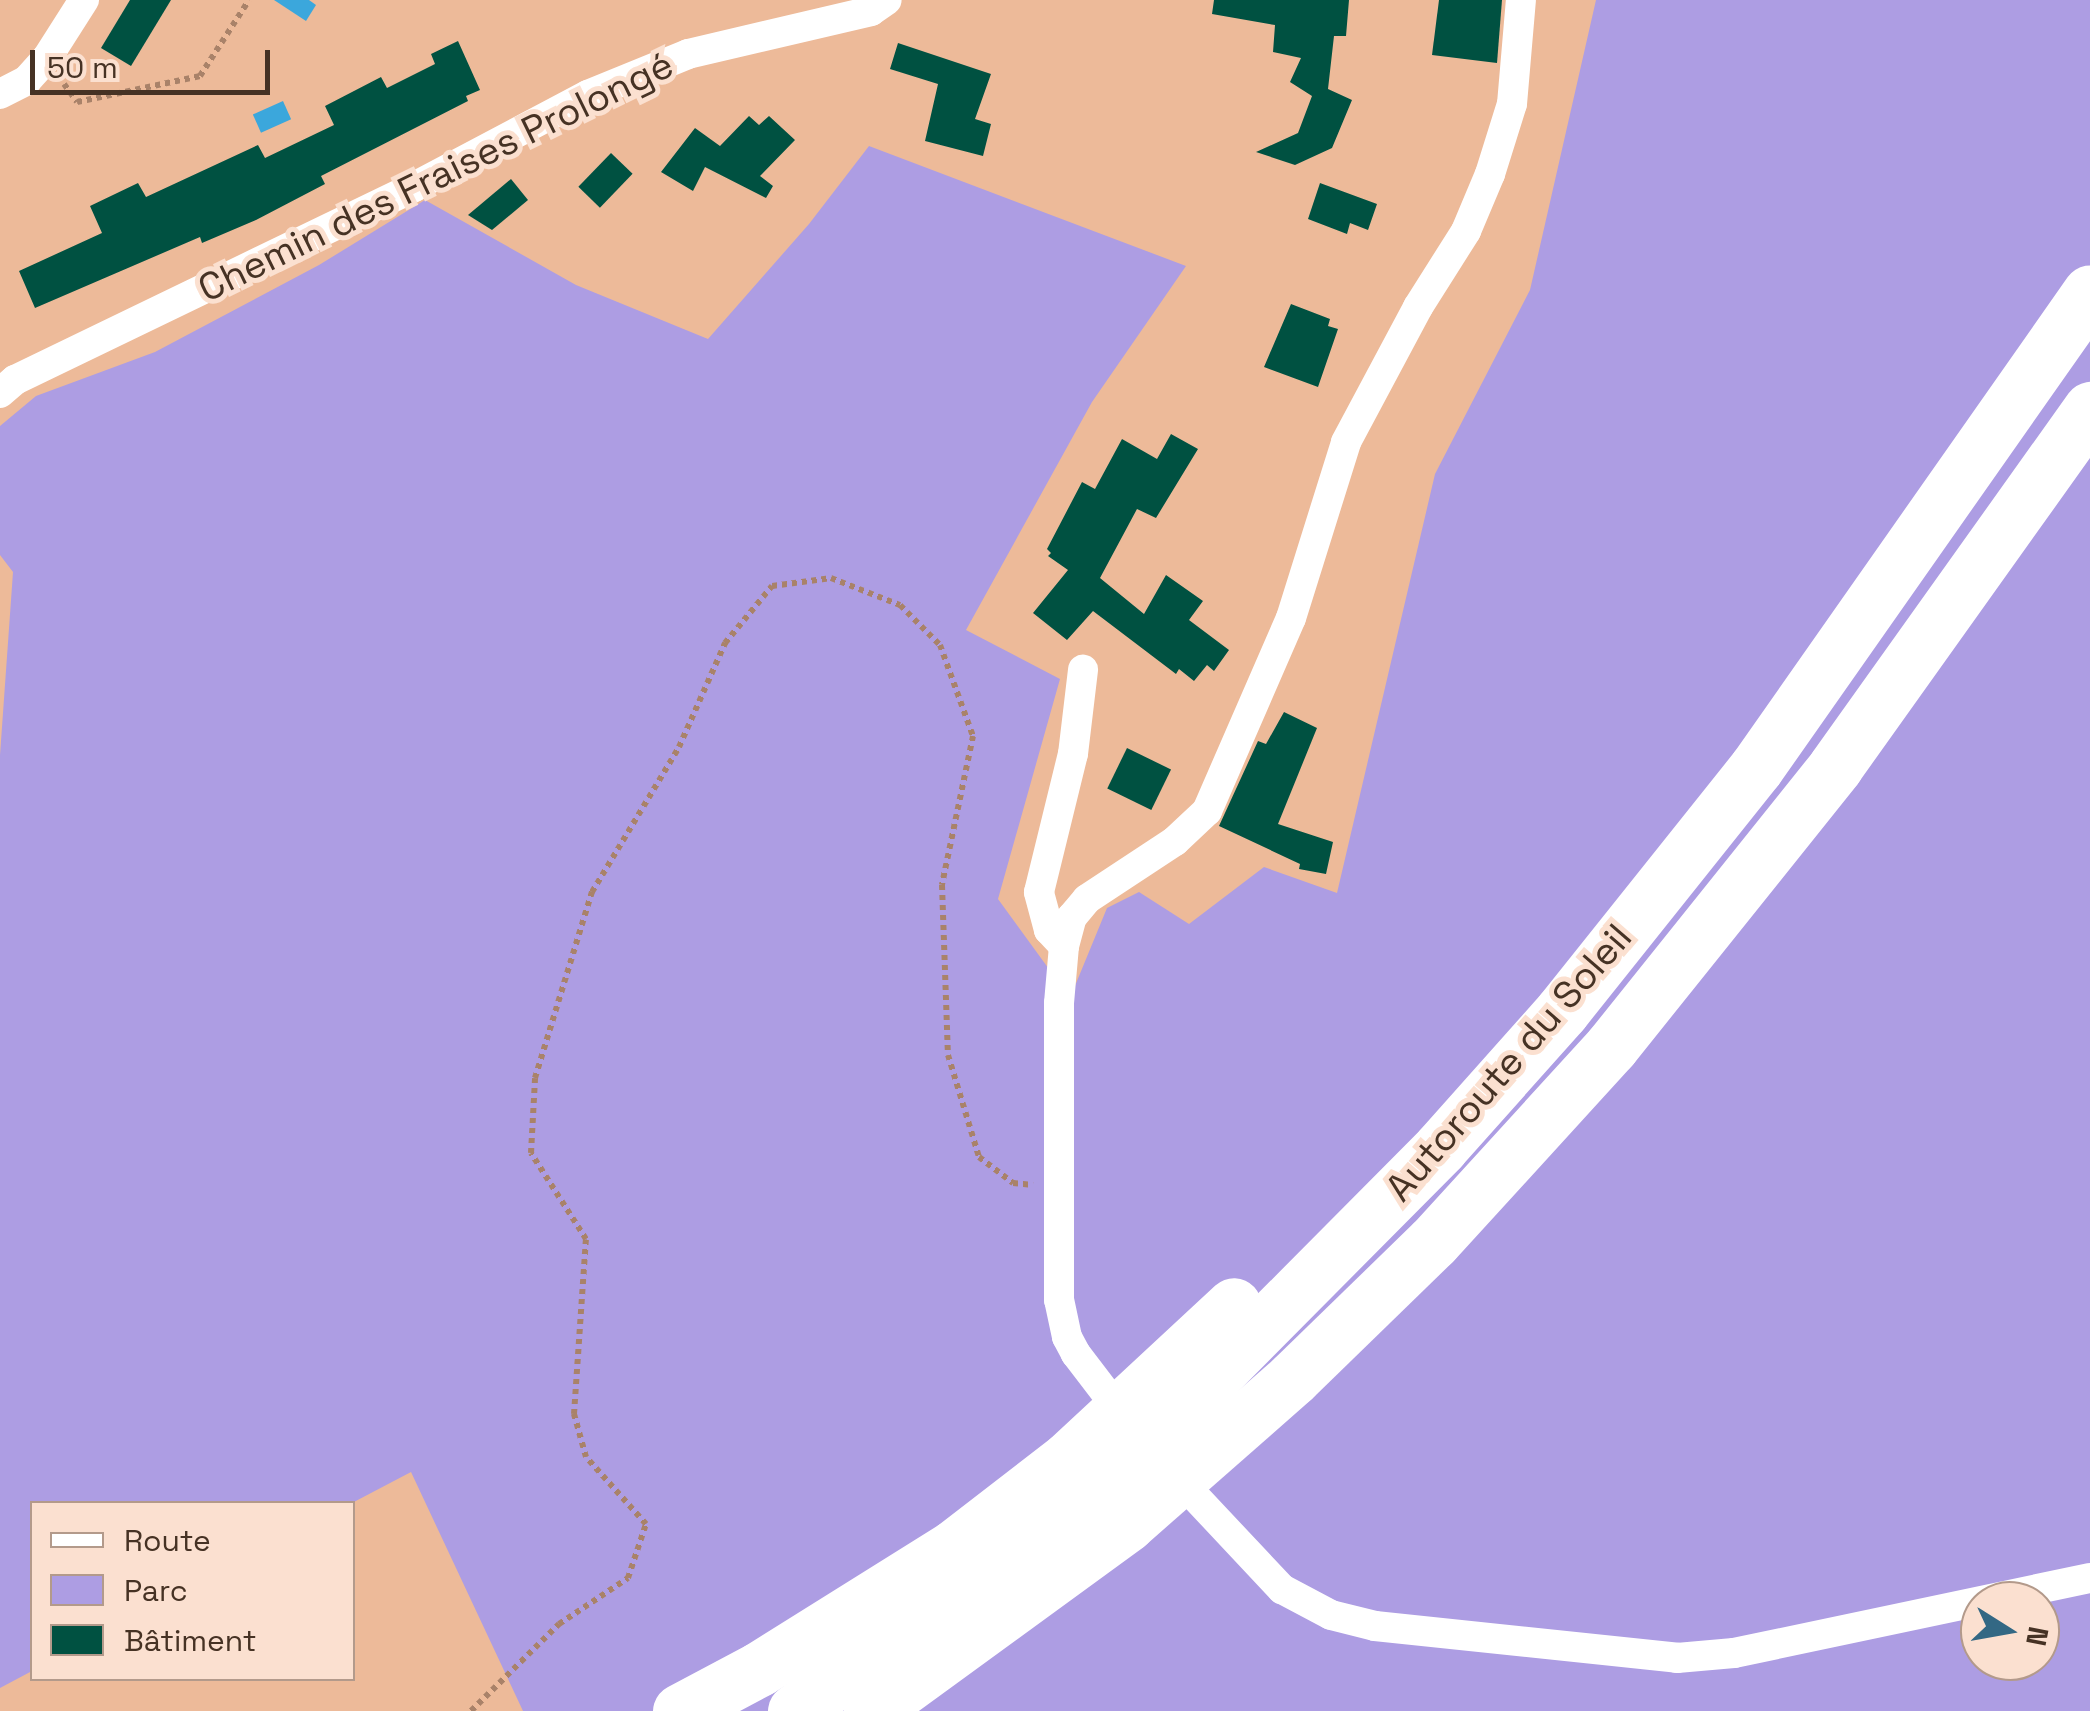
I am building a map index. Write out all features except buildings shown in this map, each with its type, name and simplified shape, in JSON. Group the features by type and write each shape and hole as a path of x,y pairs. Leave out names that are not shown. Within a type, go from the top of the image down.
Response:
{"highway":[{"name":"Autoroute du Soleil","path":"795,1711 1006,1558 1186,1404 1440,1148 1562,1011 1756,768 2090,292"},
{"name":"Autoroute du Soleil","path":"871,1711 1127,1524 1369,1306 1611,1048 1836,768 2090,409"},
{"path":"680,1711 758,1669 954,1547 1068,1459 1257,1284 1477,1057 1574,948 1981,448"},
{"path":"910,1711 1127,1524"}],"street":[{"path":"0,94 28,80 48,58 84,0"},
{"name":"Chemin des Fraises Prolongé","path":"0,393 15,380 414,187 588,94 688,54 871,11 887,0"},
{"path":"1521,0 1512,104 1490,174 1466,231 1418,307 1346,442 1291,618 1208,811 1174,841 1087,899 1072,917 1064,946 1059,1003 1059,1300 1067,1336 1096,1385 1228,1536 1282,1590 1352,1622 1677,1658 1734,1653 2090,1578"},
{"path":"1064,946 1049,930 1039,892 1073,754 1083,670"}],"path":[{"path":"48,58 77,102 200,76 249,0"},
{"path":"471,1711 558,1624 628,1578 646,1524 586,1457 574,1414 586,1240 531,1153 535,1078 592,892 679,747 726,643 772,586 831,578 900,605 940,646 973,736 942,885 948,1056 980,1156 1013,1183 1060,1187"}],"green space":[{"path":"1596,0 2090,0 2090,1711 523,1711 411,1472 355,1501 30,1501 30,1672 0,1688 0,755 13,572 0,555 0,426 36,396 155,352 319,265 425,200 576,285 708,339 809,224 869,146 1186,266 1092,402 966,630 1060,679 998,899 1070,998 1107,908 1139,892 1189,924 1264,867 1337,893 1435,474 1530,290"}],"water":[{"path":"274,0 309,0 316,5 306,21"},
{"path":"283,101 291,119 261,133 253,114"}]}
